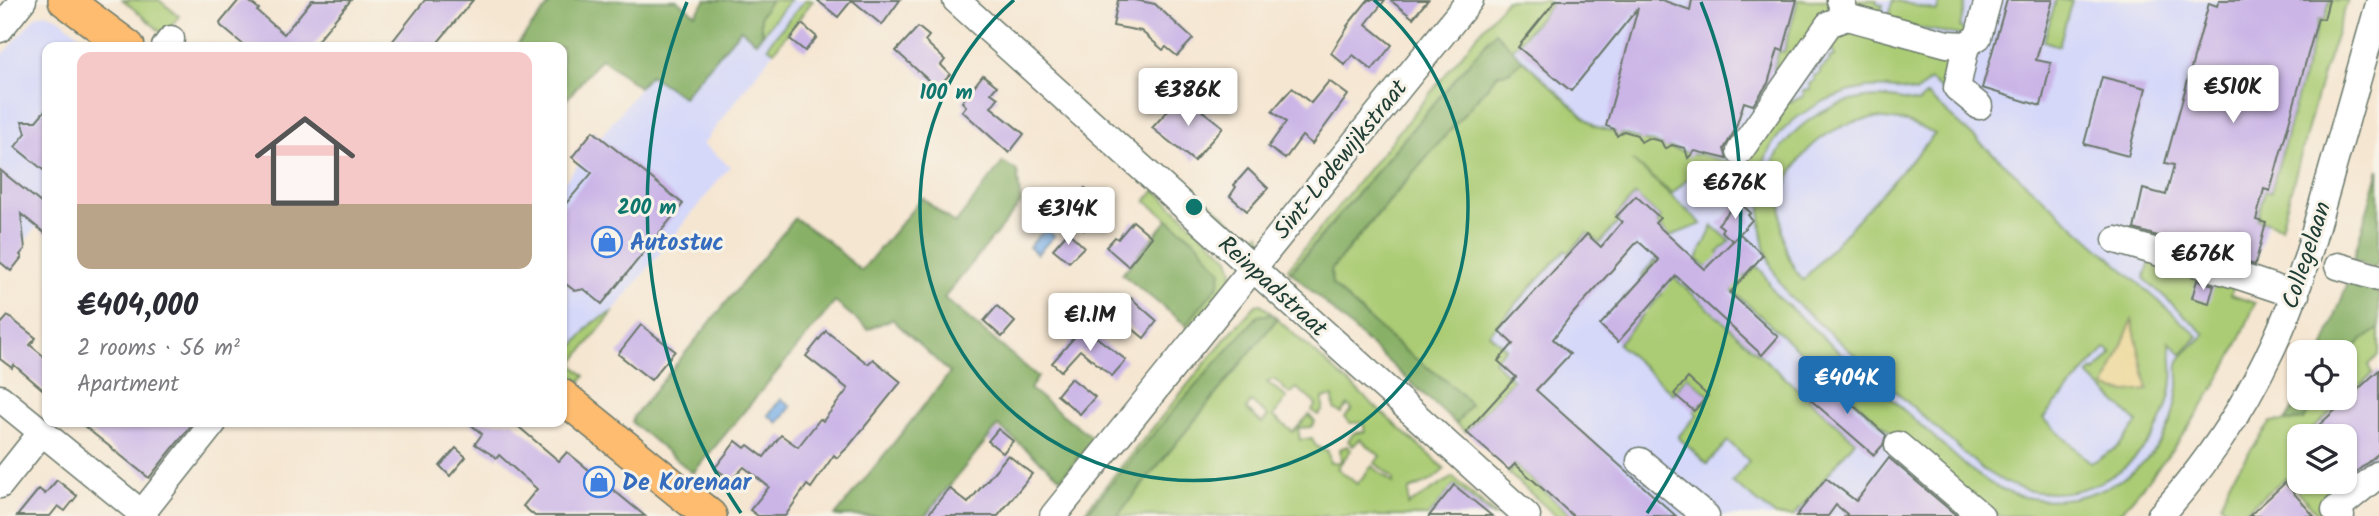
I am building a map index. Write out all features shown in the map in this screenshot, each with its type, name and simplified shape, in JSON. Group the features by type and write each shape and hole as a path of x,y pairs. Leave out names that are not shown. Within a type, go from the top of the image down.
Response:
{"main road":[{"path":"65,0 121,42"},
{"path":"92,0 134,42"},
{"path":"567,400 710,516"}],"street":[{"path":"0,29 23,0"},
{"name":"Reinpadstraat","path":"956,0 1527,516"},
{"name":"Sint-Lodewijkstraat","path":"1053,516 1470,0"},
{"path":"1740,151 1829,24 1844,8 1947,44 1966,45 1978,37 1988,0"},
{"name":"Collegelaan","path":"2160,516 2208,458 2245,401 2273,350 2296,295 2379,4"},
{"path":"1966,45 1956,88 1979,106"},
{"path":"2116,240 2296,295"},
{"path":"2338,266 2379,278"},
{"path":"0,398 144,515 210,427"},
{"path":"0,485 42,432"},
{"path":"1898,445 1980,516"},
{"path":"1640,461 1706,516"},
{"path":"2341,516 2335,510 2379,474"}],"shaded area":[{"path":"790,0 813,0 703,144 730,166 571,364 567,360 567,179 650,75 683,97 741,29 756,42"},
{"path":"1522,0 2330,0 2324,20 2319,19 2270,192 2265,192 2257,219 2268,222 2253,272 2239,268 2231,295 2254,303 2114,516 1559,516 1291,272"},
{"path":"46,13 59,18 88,42 42,42 42,219 16,253 0,240 0,58 36,16"}],"green space":[{"path":"123,0 159,0 179,16 165,35"},
{"path":"553,0 677,0 695,14 706,0 771,0 760,16 762,35 756,42 741,29 683,97 650,75 639,87 601,58 567,99 567,42 519,42"},
{"path":"771,0 790,0 762,35 760,16"},
{"path":"805,0 813,0 774,51 768,47 771,41"},
{"path":"1506,0 1547,0 1551,5 1512,50 1495,32 1290,272 1288,269 1300,253"},
{"path":"1798,0 1829,0 1830,7 1787,68 1774,69 1779,51 1784,52"},
{"path":"1847,0 1877,0 1877,3 1883,5 1879,20 1859,14"},
{"path":"1893,0 1937,11 1940,0 1966,0 1960,27 1965,31 1965,36 1886,22"},
{"path":"2056,0 2072,0 2059,46 2044,41"},
{"path":"2330,0 2348,0 2322,77 2281,227 2257,219 2265,191 2271,192 2319,19 2324,20"},
{"path":"1850,27 1948,55 1942,90 1930,80 1916,93 1892,88 1867,88 1841,94 1815,106 1792,122 1774,142 1765,158 1756,188 1752,191 1747,187 1745,157 1787,93 1791,102 1804,96 1803,91 1810,89 1809,84 1815,80 1814,76 1830,61 1829,58 1835,56 1827,40"},
{"path":"1495,32 1523,60 1509,72 1498,74 1331,270 1332,284 1350,302 1398,345 1464,397 1470,405 1456,424 1291,272"},
{"path":"1523,60 1594,126 1695,155 1727,162 1734,159 1734,181 1729,192 1700,167 1672,194 1632,160 1702,224 1670,236 1657,223 1661,218 1635,195 1615,217 1619,221 1600,243 1587,233 1569,253 1565,250 1489,334 1506,348 1494,361 1513,380 1466,432 1456,424 1470,405 1450,384 1398,345 1350,302 1332,284 1331,270 1498,74 1509,72"},
{"path":"1927,95 2198,336 2182,354 2169,342 2172,373 2168,403 2156,431 2138,455 2115,474 2088,487 2058,493 2026,490 1993,476 1792,299 1773,270 1763,239 1761,208 1767,178 1780,151 1800,128 1827,110 1867,98 1882,97 1918,103","holes":["1876,118 1908,122 1935,134 1803,280 1789,257 1782,230 1782,208 1793,170 1819,140 1836,129","2106,348 2112,354 2095,372 2093,370 2088,375 2138,423 2117,448 2091,463 2043,418"]},
{"path":"1003,162 1017,171 1021,203 944,298 1038,377 1030,389 1094,439 1061,478 998,426 925,516 835,516 950,373 892,319 868,329 835,302 693,473 632,423 634,416 795,218 829,242 861,271 922,198 955,224"},
{"path":"2379,169 2379,260 2374,268 2353,260"},
{"path":"1193,188 1249,238 1260,233 1263,242 1245,247 1185,197"},
{"path":"1155,190 1229,258 1233,270 1231,285 1188,329 1186,325 1219,284 1197,242 1146,201"},
{"path":"1166,218 1197,242 1221,271 1219,284 1186,325 1122,274 1167,221"},
{"path":"1713,226 1730,241 1718,253 1746,277 1756,266 1762,271 1776,295 1967,467 2001,489 2034,499 2076,497 2116,482 2134,471 2149,456 2165,433 2176,401 2179,361 2205,334 2144,278 2152,258 2236,279 2231,295 2255,303 2229,361 2196,416 2117,516 1990,516 1903,444 1697,259"},
{"path":"1655,260 1855,441 1794,516 1776,516 1732,482 1749,461 1728,441 1707,464 1678,437 1697,415 1694,411 1709,395 1687,376 1673,394 1618,344 1643,315 1624,298 1629,293 1648,309 1662,294 1641,276"},
{"path":"2349,279 2379,294 2379,329 2357,345 2357,340 2326,340"},
{"path":"1261,304 1272,314 1258,316 1084,516 1081,516 1225,339 1256,305"},
{"path":"614,311 572,364 585,376 580,382 567,370 567,342 573,347 592,323"},
{"path":"1272,314 1277,319 1117,516 1084,516 1258,316"},
{"path":"1277,319 1445,469 1431,481 1409,490 1408,505 1453,477 1496,516 1492,516 1454,485 1429,516 1117,516","holes":["1274,379 1290,394 1297,388 1316,404 1312,411 1318,415 1323,410 1323,398 1333,397 1334,409 1341,413 1348,405 1352,409 1345,417 1350,423 1363,422 1365,432 1354,433 1348,441 1353,446 1360,439 1380,456 1375,463 1393,478 1393,483 1372,466 1357,484 1337,468 1351,450 1347,446 1340,449 1341,462 1330,463 1328,451 1314,444 1312,438 1300,440 1298,428 1311,427 1315,422 1309,415 1293,432 1273,416 1287,398 1267,382","1251,402 1268,416 1262,423 1246,409"]},
{"path":"2379,329 2379,355 2369,365 2373,373 2357,388 2357,345"},
{"path":"1143,380 1144,382 1069,485 1061,478"},
{"path":"2292,410 2309,410 2304,420 2285,421"},
{"path":"2309,410 2333,410 2318,424 2287,424 2287,480 2285,478 2239,516 2233,516 2221,504 2230,480 2271,422 2304,420"},
{"path":"1515,465 1572,516 1556,516 1508,473"},
{"path":"2300,494 2341,494 2318,514"}],"sand":[{"path":"2132,320 2148,390 2116,391 2105,387"}],"water":[{"path":"1046,228 1054,236 1037,254 1029,247"},
{"path":"781,399 791,407 778,423 768,415"}],"building":[{"path":"239,0 247,0 284,34 312,0 351,0 316,42 240,42 220,23"},
{"path":"425,0 473,0 438,42 392,42"},
{"path":"817,0 852,0 838,17"},
{"path":"852,0 900,0 882,25"},
{"path":"1118,0 1155,4 1193,39 1177,56 1166,47 1163,50 1141,31 1113,26"},
{"path":"1368,0 1385,0 1366,24 1392,45 1372,70 1353,55 1345,65 1331,53 1347,26"},
{"path":"1390,0 1428,0 1413,18"},
{"path":"1556,0 1662,0 1690,10 1692,0 1797,0 1783,51 1778,49 1768,83 1753,105 1744,102 1735,130 1724,149 1727,159 1695,151 1688,158 1685,148 1672,145 1665,149 1661,141 1648,138 1641,142 1637,135 1624,131 1617,136 1614,129 1606,126 1638,8 1571,91 1518,47"},
{"path":"2007,0 2053,0 2036,60 2051,63 2041,106 1982,88"},
{"path":"2219,0 2329,0 2324,19 2318,18 2270,191 2264,189 2256,220 2266,223 2255,265 2134,229 2143,189 2166,195 2174,165 2165,163 2209,3 2217,6"},
{"path":"802,24 817,37 805,51 790,39"},
{"path":"918,27 929,36 925,41 945,60 941,65 950,74 937,88 896,51"},
{"path":"983,75 997,86 991,93 998,98 991,107 1024,134 1009,153 962,111 966,106 962,102"},
{"path":"2102,77 2146,88 2128,156 2084,144"},
{"path":"1329,81 1348,95 1312,144 1302,136 1285,159 1268,147 1286,122 1272,111 1292,88 1311,103"},
{"path":"1182,95 1223,127 1194,161 1152,128"},
{"path":"42,114 42,169 15,147 26,133 22,121 36,121"},
{"name":"Autostuc","path":"593,131 683,204 602,304 584,289 575,291 567,285 567,202 592,173 572,157"},
{"path":"1248,169 1268,188 1247,211 1230,196 1236,187 1234,185"},
{"path":"0,170 42,204 42,231 21,214 25,249 20,255 22,257 11,271 0,262"},
{"path":"1085,188 1107,204 1084,230 1068,215 1070,213 1066,209"},
{"path":"1636,196 1660,218 1655,223 1705,269 1740,234 1763,255 1730,293 1778,337 1762,355 1676,276 1618,342 1600,325 1659,260 1638,241 1553,339 1570,354 1536,390 1676,516 1573,516 1515,464 1509,470 1466,432 1516,377 1498,361 1513,344 1499,331 1587,234 1601,247 1622,222 1616,217"},
{"path":"1738,201 1751,213 1748,215 1752,220 1733,241 1721,231 1723,228 1718,224"},
{"path":"1133,221 1152,237 1128,266 1106,247 1115,237 1118,239"},
{"path":"1068,232 1084,247 1069,262 1053,249"},
{"path":"2197,280 2214,285 2209,303 2192,298"},
{"path":"1131,298 1157,321 1144,338 1117,316"},
{"path":"997,306 1015,322 1002,337 984,321"},
{"path":"8,316 36,338 30,345 42,355 42,389 14,365 12,368 0,359 0,325"},
{"path":"641,325 675,351 651,380 618,354"},
{"path":"1083,327 1126,360 1112,376 1080,350 1061,371 1052,363"},
{"path":"826,331 868,364 873,359 901,382 849,446 837,458 834,455 811,488 807,485 785,516 758,516 750,510 769,487 744,467 731,480 715,468 736,441 745,448 748,445 764,457 781,435 798,447 820,419 823,421 848,389 806,356"},
{"path":"2379,370 2379,453 2357,471 2357,424 2320,424 2335,410 2357,410 2357,390"},
{"path":"1822,377 1886,435 1883,445 1874,455 1805,395"},
{"path":"1071,378 1095,397 1080,414 1057,395"},
{"path":"1688,378 1708,396 1694,411 1674,394"},
{"path":"85,427 190,427 149,478"},
{"path":"474,427 519,427 559,461 567,452 645,516 535,516 523,506 537,489 499,455 497,458 475,444 482,434"},
{"path":"998,429 1013,441 1003,453 988,441"},
{"path":"456,448 466,457 450,476 440,466"},
{"path":"1008,455 1032,474 998,516 927,516 949,488 968,503"},
{"path":"1889,458 1957,516 1845,516 1847,514 1836,505 1828,516 1796,516 1826,478 1856,501"},
{"path":"57,480 77,496 65,511 58,506 50,516 17,516 39,489 45,494"},
{"path":"2285,483 2287,494 2295,494 2314,516 2249,516"},
{"path":"1454,485 1492,516 1429,516"}],"place":[{"name":"Autostuc","path":"607,242"},
{"name":"De Korenaar","path":"599,482"}]}
